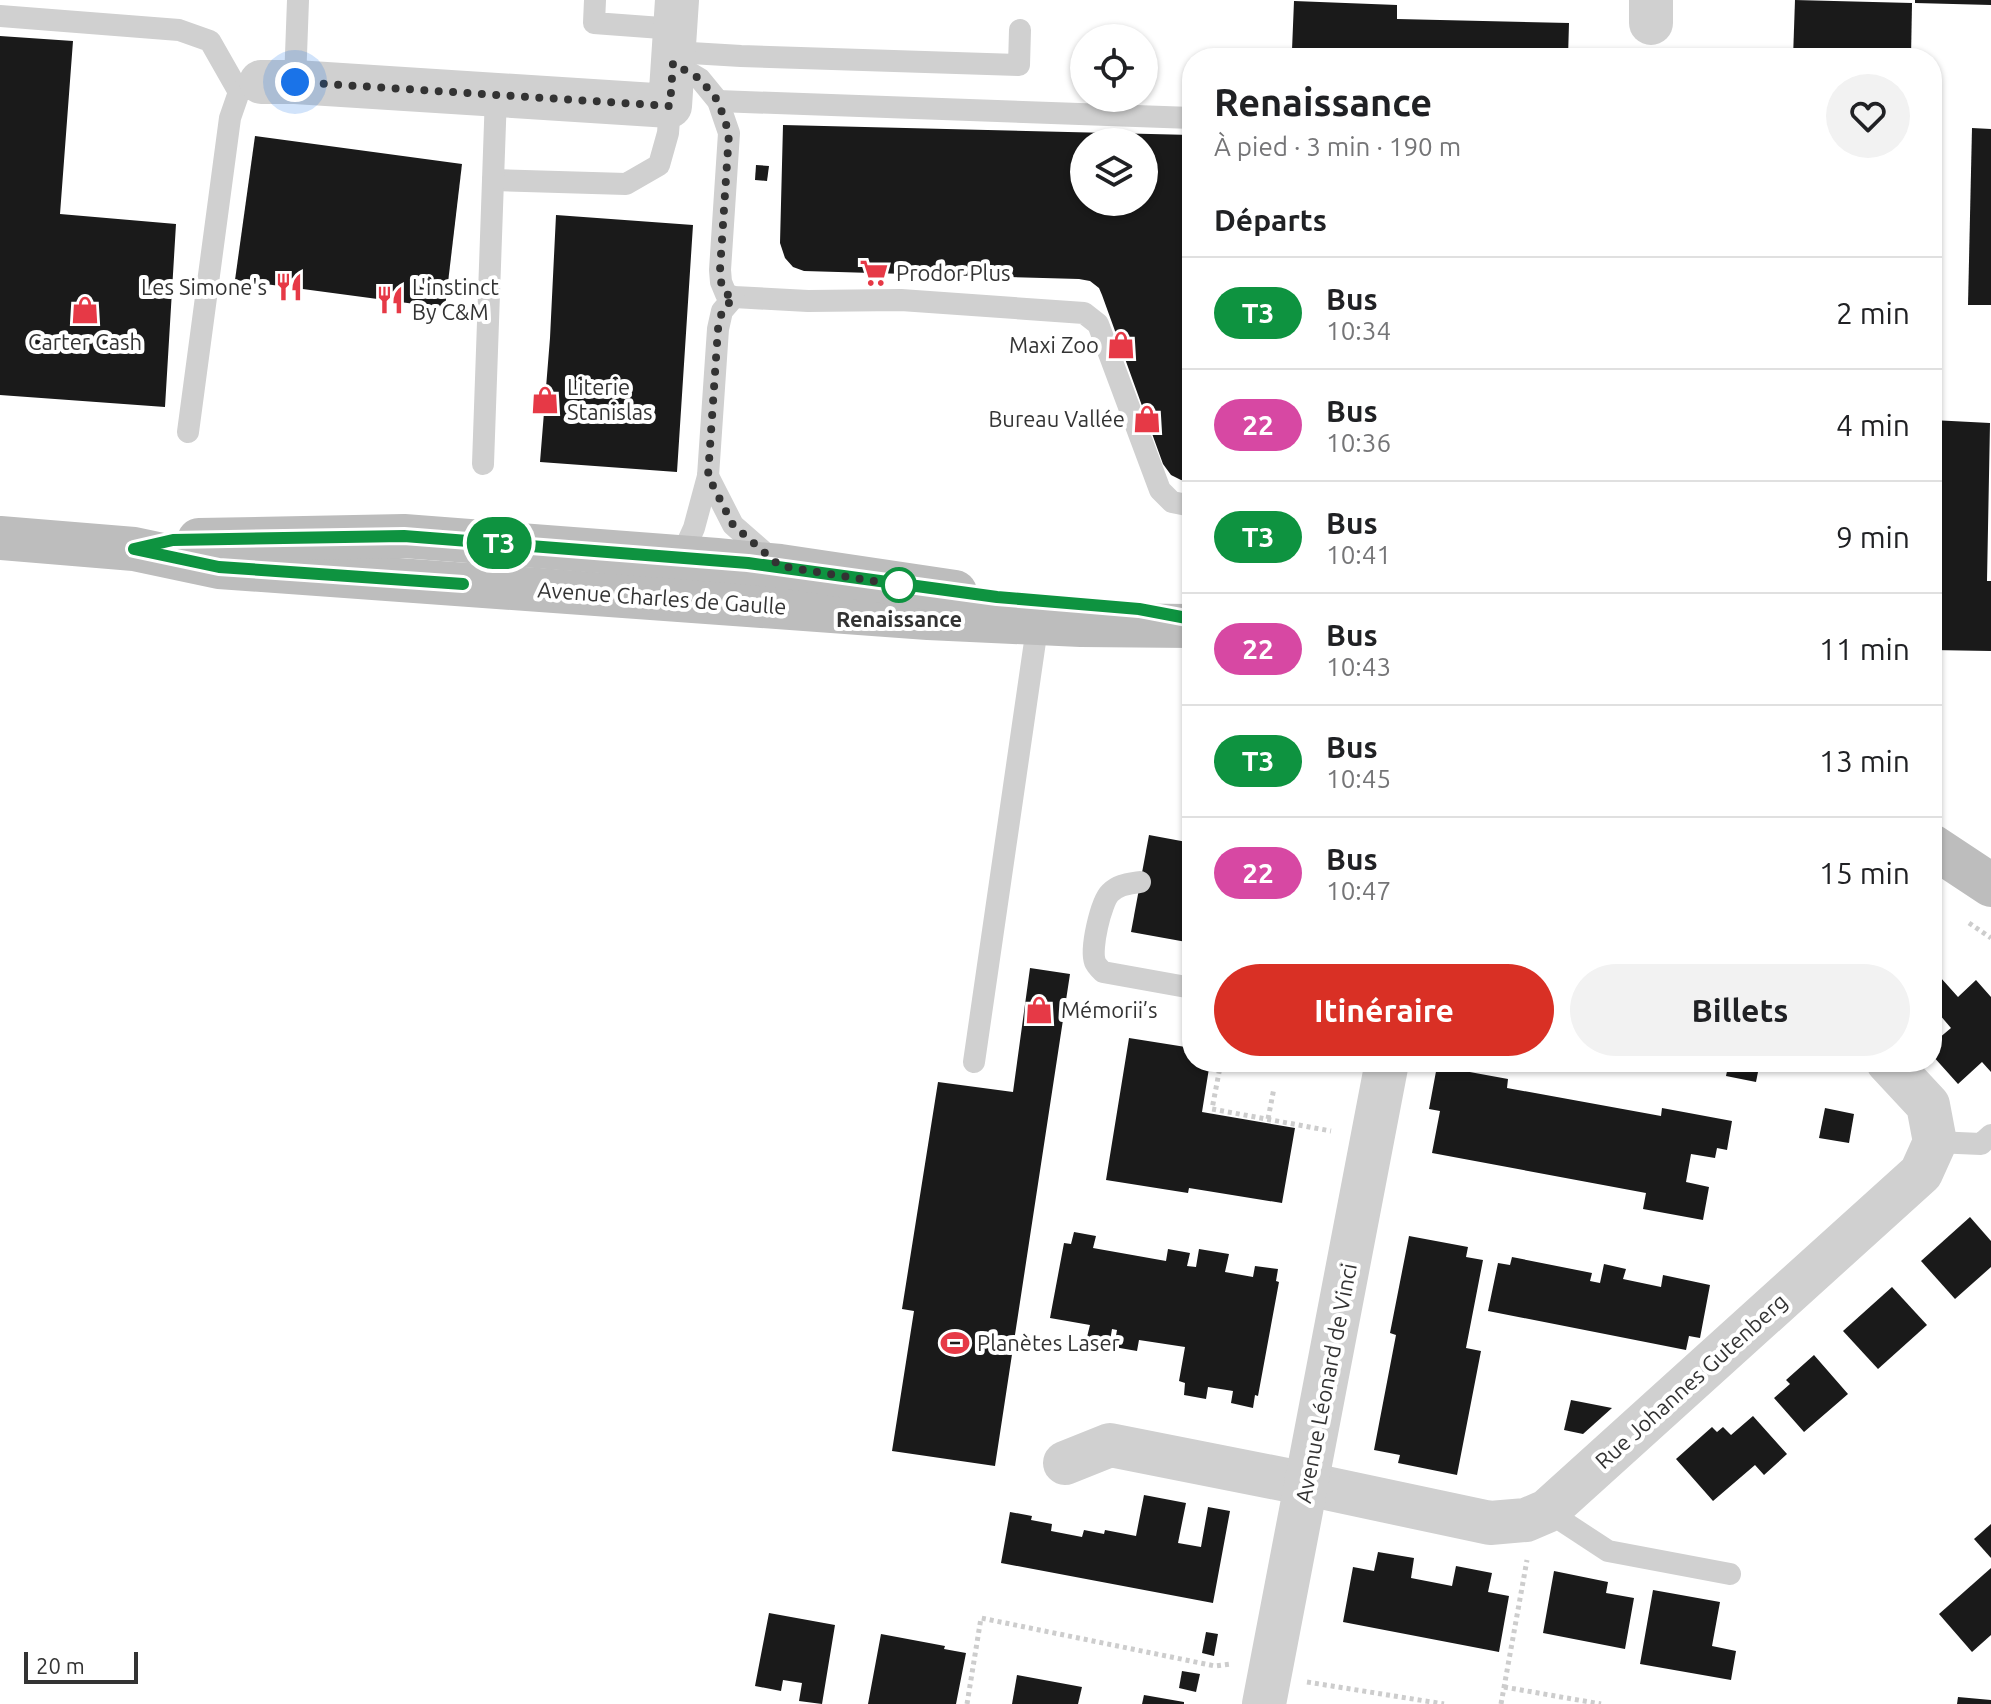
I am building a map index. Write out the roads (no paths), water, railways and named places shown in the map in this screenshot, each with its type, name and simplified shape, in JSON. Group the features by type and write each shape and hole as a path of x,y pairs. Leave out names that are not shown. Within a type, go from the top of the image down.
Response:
{"main road":[{"name":"Avenue Charles de Gaulle","path":"134,549 173,540 404,536 780,566 913,587 1039,612 1081,625 1182,626"},
{"name":"Avenue Charles de Gaulle","path":"0,538 134,549 219,567 928,618 1139,609 1182,617"},
{"path":"463,584 497,570 625,581 649,577 681,557"},
{"path":"1942,853 1991,885"}],"street":[{"path":"265,85 670,106 675,36"},
{"name":"Avenue Léonard de Vinci","path":"1268,1684 1385,1072"},
{"path":"1897,1072 1928,1105 1935,1142"},
{"name":"Rue Johannes Gutenberg","path":"1536,1515 1921,1173 1935,1142"},
{"path":"1065,1463 1110,1445 1490,1523 1536,1515"}],"lane":[{"path":"188,432 230,118 265,85 298,0"},
{"path":"595,0 594,23 675,36 741,56 1019,65 1020,30"},
{"path":"0,16 179,30 210,41 265,85"},
{"path":"675,36 700,79 718,101 729,133 721,282 726,294 808,301 901,300 1084,313 1098,324 1160,490 1172,502 1182,504"},
{"path":"483,464 496,95"},
{"path":"718,101 1182,118"},
{"path":"493,180 626,184 659,165 668,133 670,106"},
{"path":"681,557 694,528 708,476 718,329 722,311 734,297"},
{"path":"708,476 733,525 780,566"},
{"path":"974,1062 1039,612"},
{"path":"1140,882 1123,884 1109,894 1102,906 1094,952 1095,964 1103,972 1182,986"},
{"path":"1935,1142 1981,1144 1991,1135"},
{"path":"1536,1515 1608,1551 1730,1574"}],"place":[{"name":"Prodor Plus","path":"874,273"},
{"name":"Les Simone's","path":"289,287"},
{"name":"L'instinct By C&M","path":"390,300"},
{"name":"Carter Cash","path":"85,310"},
{"name":"Maxi Zoo","path":"1121,345"},
{"name":"Literie Stanislas","path":"545,400"},
{"name":"Bureau Vallée","path":"1147,419"},
{"name":"Renaissance","path":"899,585"},
{"name":"Mémorii’s","path":"1039,1010"},
{"name":"Planètes Laser","path":"955,1343"}]}
